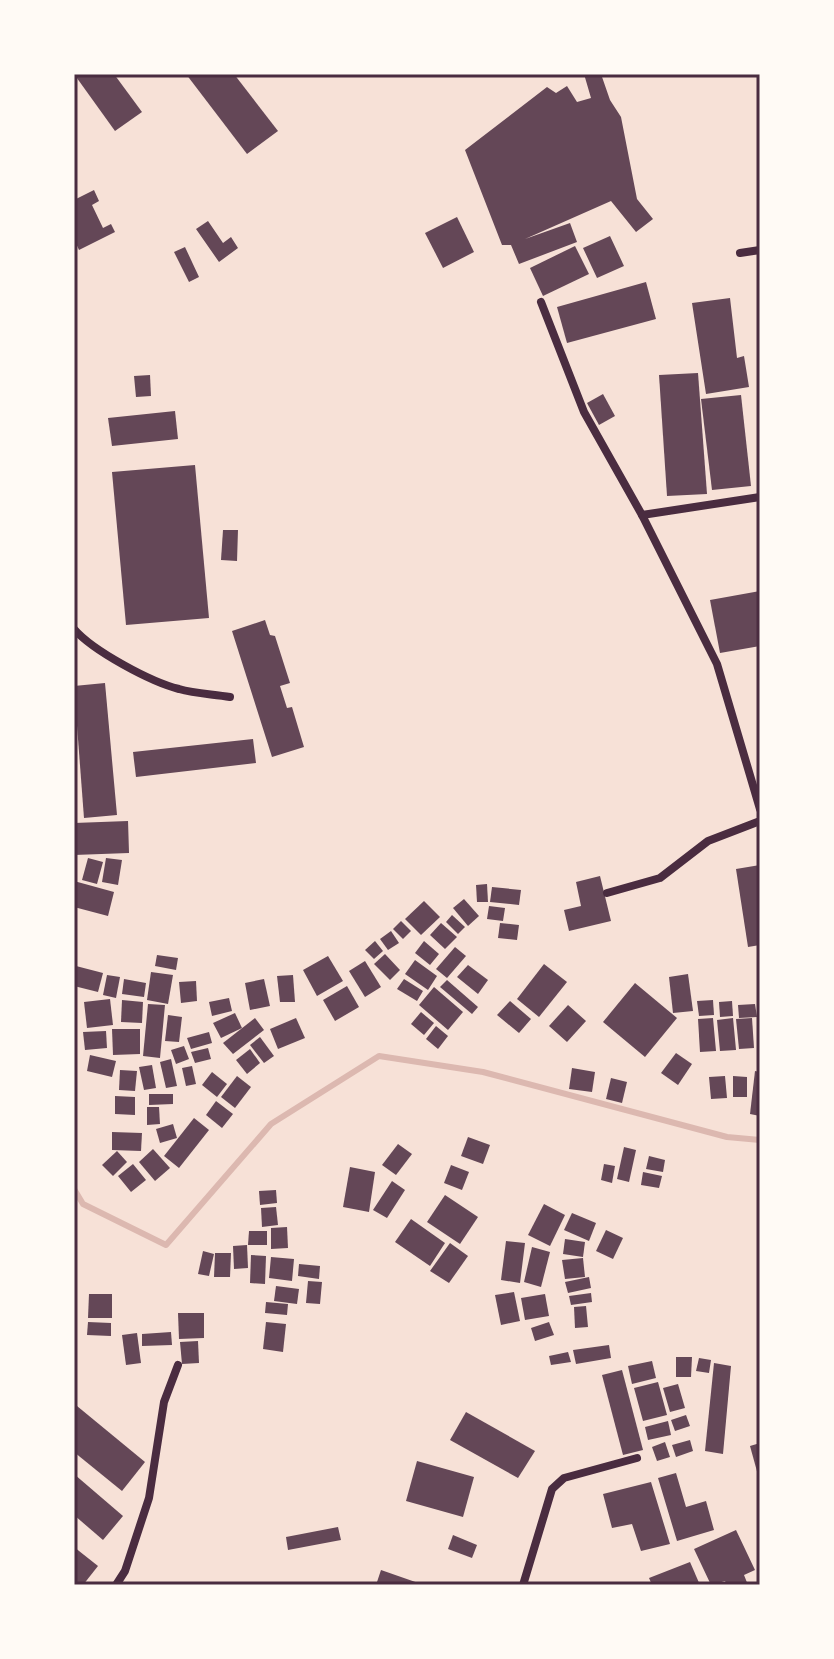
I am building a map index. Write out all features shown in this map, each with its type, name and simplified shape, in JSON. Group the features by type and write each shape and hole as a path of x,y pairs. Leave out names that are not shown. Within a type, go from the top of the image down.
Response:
{"street":[{"path":"740,253 760,250"},
{"path":"541,302 584,412 642,515 717,664 760,809"},
{"path":"642,515 760,497"},
{"path":"74,629 82,638 118,660 177,689 230,697"},
{"path":"607,893 660,878 708,841 760,821"},
{"path":"116,1585 125,1571 149,1498 164,1402 178,1365"},
{"path":"523,1585 552,1489 564,1478 637,1458"}],"building":[{"path":"74,74 114,74 142,112 115,131"},
{"path":"186,74 234,74 278,131 247,154"},
{"path":"584,74 601,74 610,100 621,117 637,199 653,219 636,232 611,201 525,239 570,223 577,242 519,264 511,245 502,245 465,150 547,87 556,93 567,86 577,102 591,98"},
{"path":"94,190 99,201 92,205 103,228 111,224 115,232 79,250 74,239 74,200"},
{"path":"457,217 474,252 443,268 425,233"},
{"path":"208,221 223,243 231,237 238,248 219,262 196,229"},
{"path":"610,236 624,266 597,278 583,248"},
{"path":"575,246 589,274 543,296 530,268"},
{"path":"185,247 199,277 189,282 174,252"},
{"path":"646,282 656,319 567,343 557,307"},
{"path":"730,298 737,358 744,356 749,387 706,394 692,303"},
{"path":"698,373 707,494 667,496 659,375"},
{"path":"150,375 151,396 136,397 134,376"},
{"path":"603,394 615,416 599,425 587,403"},
{"path":"741,395 751,486 712,490 701,399"},
{"path":"175,411 178,439 112,446 108,418"},
{"path":"195,465 209,618 126,625 112,472"},
{"path":"223,530 238,530 237,561 221,560"},
{"path":"760,591 760,646 720,653 710,600"},
{"path":"265,620 270,635 275,636 290,683 280,686 287,708 292,707 304,747 272,757 232,631"},
{"path":"105,683 117,815 84,818 74,686"},
{"path":"253,739 256,763 136,777 133,752"},
{"path":"128,821 129,853 74,855 74,823"},
{"path":"88,858 103,862 97,884 82,880"},
{"path":"106,858 122,860 118,885 102,882"},
{"path":"760,865 760,945 748,947 736,869"},
{"path":"600,876 611,921 569,931 564,910 581,906 576,882"},
{"path":"74,881 114,892 108,916 74,907"},
{"path":"487,884 488,902 477,902 476,885"},
{"path":"492,887 521,890 519,905 490,902"},
{"path":"464,899 479,916 468,926 453,908"},
{"path":"424,901 440,917 421,935 405,919"},
{"path":"489,906 505,908 503,921 487,919"},
{"path":"452,915 465,927 458,934 446,922"},
{"path":"401,921 411,931 403,939 393,929"},
{"path":"441,923 457,937 445,949 430,935"},
{"path":"500,923 519,925 517,940 498,938"},
{"path":"391,931 399,943 388,950 380,939"},
{"path":"375,941 383,951 374,959 365,950"},
{"path":"424,941 439,954 430,965 415,953"},
{"path":"455,947 466,956 447,978 436,969"},
{"path":"385,954 400,970 390,980 374,964"},
{"path":"157,955 178,958 176,970 155,966"},
{"path":"328,956 343,981 317,996 303,970"},
{"path":"415,960 437,976 428,990 405,974"},
{"path":"365,961 381,987 365,997 349,971"},
{"path":"544,964 567,982 539,1017 517,999"},
{"path":"468,965 488,980 478,994 457,977"},
{"path":"76,966 103,973 98,992 74,986"},
{"path":"151,972 173,975 168,1004 147,1000"},
{"path":"688,974 693,1011 673,1013 669,977"},
{"path":"107,975 120,977 116,998 103,995"},
{"path":"293,975 295,1002 280,1002 277,976"},
{"path":"124,979 146,983 144,997 122,994"},
{"path":"264,979 270,1006 250,1010 245,983"},
{"path":"404,979 423,991 417,1001 397,989"},
{"path":"447,980 478,1007 472,1014 440,987"},
{"path":"196,981 197,1001 181,1003 179,982"},
{"path":"635,983 677,1018 645,1057 603,1022"},
{"path":"347,986 359,1007 335,1021 323,1000"},
{"path":"434,987 463,1012 448,1030 419,1005"},
{"path":"229,998 232,1011 212,1016 209,1002"},
{"path":"110,999 113,1025 87,1028 84,1002"},
{"path":"122,1000 143,1002 142,1023 121,1022"},
{"path":"713,1000 714,1015 699,1016 697,1001"},
{"path":"510,1001 531,1019 519,1033 497,1015"},
{"path":"732,1001 733,1016 720,1017 719,1002"},
{"path":"148,1004 165,1005 160,1058 143,1056"},
{"path":"755,1004 757,1017 739,1018 738,1005"},
{"path":"568,1005 586,1021 567,1042 549,1026"},
{"path":"421,1012 434,1023 424,1035 411,1024"},
{"path":"235,1013 242,1028 221,1038 213,1023"},
{"path":"168,1015 182,1017 179,1042 165,1041"},
{"path":"255,1018 264,1030 233,1054 223,1043"},
{"path":"296,1018 305,1038 278,1049 270,1029"},
{"path":"713,1018 716,1051 700,1052 698,1019"},
{"path":"733,1018 736,1050 720,1051 717,1020"},
{"path":"752,1018 754,1048 739,1049 736,1019"},
{"path":"436,1026 448,1036 438,1049 426,1039"},
{"path":"112,1029 140,1029 140,1054 113,1055"},
{"path":"106,1031 107,1048 85,1050 83,1032"},
{"path":"209,1032 212,1043 191,1049 187,1038"},
{"path":"260,1037 274,1056 264,1063 250,1045"},
{"path":"184,1046 189,1059 176,1064 171,1050"},
{"path":"208,1048 211,1059 195,1063 191,1052"},
{"path":"250,1049 260,1063 247,1074 236,1060"},
{"path":"676,1053 692,1064 678,1085 661,1073"},
{"path":"90,1055 116,1061 112,1077 87,1071"},
{"path":"171,1059 177,1086 166,1088 160,1062"},
{"path":"152,1065 156,1088 144,1090 139,1067"},
{"path":"192,1066 196,1084 186,1086 182,1068"},
{"path":"572,1068 595,1072 592,1092 569,1089"},
{"path":"120,1070 137,1071 135,1091 119,1090"},
{"path":"755,1071 760,1072 760,1116 750,1114"},
{"path":"212,1072 227,1084 217,1097 202,1085"},
{"path":"237,1076 251,1087 235,1108 221,1097"},
{"path":"725,1076 727,1098 711,1099 709,1077"},
{"path":"733,1076 747,1077 747,1097 733,1097"},
{"path":"611,1078 627,1082 622,1103 606,1099"},
{"path":"149,1094 173,1094 173,1104 149,1105"},
{"path":"115,1096 135,1097 135,1115 115,1114"},
{"path":"216,1101 233,1114 222,1128 206,1115"},
{"path":"147,1107 159,1107 160,1124 147,1125"},
{"path":"194,1118 209,1130 179,1168 164,1156"},
{"path":"173,1124 177,1138 160,1143 156,1129"},
{"path":"112,1132 142,1133 141,1151 112,1150"},
{"path":"468,1137 490,1145 483,1164 461,1156"},
{"path":"398,1144 412,1154 396,1175 382,1165"},
{"path":"624,1147 636,1150 629,1182 617,1179"},
{"path":"153,1149 170,1168 155,1181 139,1162"},
{"path":"117,1151 127,1162 113,1176 102,1165"},
{"path":"649,1156 665,1160 663,1172 646,1169"},
{"path":"133,1164 146,1180 131,1192 118,1176"},
{"path":"604,1164 615,1166 612,1183 601,1180"},
{"path":"451,1165 469,1172 462,1190 444,1183"},
{"path":"350,1167 375,1172 369,1212 343,1207"},
{"path":"643,1172 662,1176 659,1188 641,1185"},
{"path":"392,1181 405,1190 387,1218 373,1210"},
{"path":"276,1190 277,1203 260,1205 259,1191"},
{"path":"445,1195 478,1217 460,1244 427,1222"},
{"path":"544,1204 565,1215 550,1246 528,1235"},
{"path":"276,1207 278,1225 262,1227 261,1208"},
{"path":"572,1213 596,1223 589,1241 564,1230"},
{"path":"411,1219 445,1243 430,1266 395,1242"},
{"path":"287,1227 288,1248 271,1249 271,1228"},
{"path":"606,1230 623,1238 613,1259 596,1251"},
{"path":"249,1231 267,1231 267,1245 248,1245"},
{"path":"565,1239 585,1242 583,1257 563,1254"},
{"path":"506,1241 525,1243 520,1283 501,1280"},
{"path":"450,1243 468,1256 449,1283 430,1271"},
{"path":"247,1245 248,1268 234,1269 233,1246"},
{"path":"532,1247 550,1252 541,1287 524,1282"},
{"path":"203,1251 214,1254 209,1276 198,1274"},
{"path":"215,1253 231,1253 230,1277 214,1277"},
{"path":"251,1255 266,1256 265,1284 250,1283"},
{"path":"271,1257 294,1259 292,1281 269,1278"},
{"path":"583,1258 585,1277 565,1279 562,1260"},
{"path":"299,1264 320,1266 319,1279 298,1276"},
{"path":"589,1277 591,1288 568,1293 565,1282"},
{"path":"308,1281 322,1282 320,1304 306,1303"},
{"path":"276,1286 299,1289 297,1304 274,1301"},
{"path":"514,1292 520,1321 501,1325 495,1295"},
{"path":"591,1293 592,1302 571,1305 569,1296"},
{"path":"89,1294 112,1294 112,1318 88,1318"},
{"path":"545,1294 549,1316 525,1320 521,1298"},
{"path":"266,1302 288,1304 287,1315 265,1313"},
{"path":"586,1306 588,1327 575,1328 574,1307"},
{"path":"178,1313 204,1313 204,1338 179,1339"},
{"path":"88,1322 111,1323 111,1336 87,1335"},
{"path":"266,1322 286,1324 283,1352 263,1349"},
{"path":"549,1322 554,1335 535,1341 531,1328"},
{"path":"171,1332 172,1345 142,1346 142,1334"},
{"path":"137,1333 141,1363 126,1365 122,1335"},
{"path":"198,1341 199,1363 182,1364 180,1342"},
{"path":"609,1345 611,1358 576,1364 573,1350"},
{"path":"568,1352 571,1362 551,1365 549,1356"},
{"path":"676,1357 692,1357 691,1377 676,1377"},
{"path":"699,1358 711,1360 709,1373 696,1371"},
{"path":"652,1361 656,1378 632,1384 628,1366"},
{"path":"714,1363 731,1366 723,1454 705,1451"},
{"path":"622,1370 643,1450 623,1455 602,1375"},
{"path":"658,1382 667,1415 643,1421 634,1388"},
{"path":"678,1384 685,1408 670,1412 663,1388"},
{"path":"77,1406 145,1462 122,1491 74,1452"},
{"path":"466,1412 535,1451 518,1478 450,1440"},
{"path":"686,1415 690,1426 675,1431 671,1420"},
{"path":"668,1421 671,1435 648,1440 645,1427"},
{"path":"690,1440 693,1451 676,1457 672,1445"},
{"path":"665,1442 670,1457 657,1461 652,1447"},
{"path":"760,1443 760,1474 758,1475 750,1446"},
{"path":"417,1461 474,1477 463,1517 406,1501"},
{"path":"676,1473 686,1507 706,1501 714,1530 677,1541 658,1478"},
{"path":"74,1474 123,1516 103,1540 74,1515"},
{"path":"651,1482 670,1544 641,1551 632,1524 612,1528 603,1494"},
{"path":"338,1527 341,1540 288,1550 286,1537"},
{"path":"736,1530 755,1570 744,1575 748,1585 727,1585 725,1581 711,1585 694,1549"},
{"path":"453,1535 477,1545 472,1558 448,1549"},
{"path":"74,1547 98,1566 83,1585 74,1585"},
{"path":"690,1562 700,1585 652,1585 649,1578"},
{"path":"381,1570 424,1585 376,1585"}],"waterway":[{"path":"74,1189 83,1204 166,1245 271,1124 379,1056 483,1072 727,1137 760,1140"}]}
